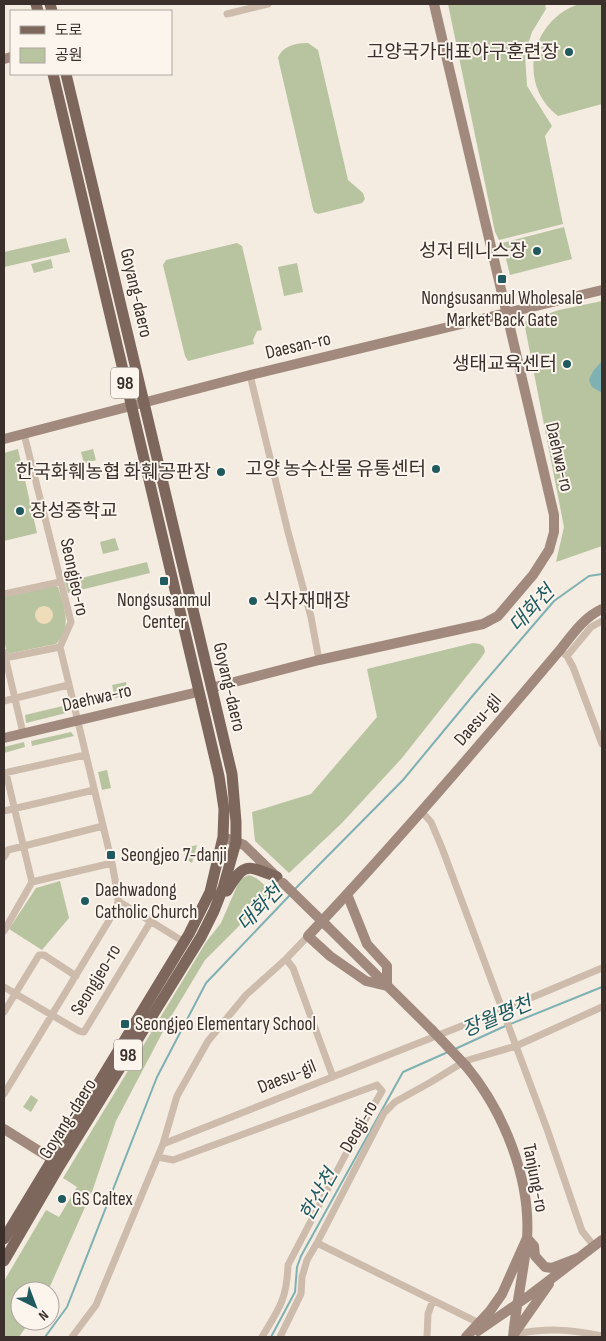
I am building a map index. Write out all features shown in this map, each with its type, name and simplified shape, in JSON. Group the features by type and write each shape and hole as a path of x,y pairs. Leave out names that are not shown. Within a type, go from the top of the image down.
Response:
{"main road":[{"name":"Goyang-daero","path":"4,1239 184,942 210,892 223,837 224,809 219,776 53,75"},
{"name":"Goyang-daero","path":"4,1262 60,1166 201,937 223,888 236,842 232,774 66,75"},
{"path":"214,911 241,870 251,868 280,880"}],"street":[{"path":"227,14 268,4"},
{"name":"Daehwa-ro","path":"212,688 319,660 483,624 498,616 533,575 549,550 554,532 554,514 434,4"},
{"name":"Daesan-ro","path":"4,439 250,375 602,290"},
{"path":"250,375 319,660"},
{"name":"Seongjeo-ro","path":"24,434 71,622 60,646"},
{"path":"4,594 60,582"},
{"name":"Daesu-gil","path":"72,1337 96,1305 158,1157 177,1096 208,1041 246,995 308,936 564,653 575,631 594,613 602,609"},
{"path":"602,620 591,627 564,653 602,744"},
{"path":"22,733 5,655 60,646 112,863 118,901 184,942"},
{"path":"4,701 68,685"},
{"name":"Daehwa-ro","path":"4,738 198,692"},
{"path":"4,931 32,882 5,773 85,754"},
{"path":"4,811 94,790"},
{"path":"420,812 431,822 442,848 575,1207 582,1231 598,1243 517,1304 467,1337"},
{"path":"4,857 8,850 103,826"},
{"path":"223,837 244,845 387,986"},
{"path":"32,882 112,863"},
{"path":"347,894 367,944 387,966 387,986"},
{"name":"Seongjeo-ro","path":"4,1093 116,909 118,901"},
{"name":"Seongjeo-ro","path":"51,1016 84,1032 151,921"},
{"path":"308,936 330,956 366,981 387,986"},
{"path":"4,1012 39,955 44,955 76,976"},
{"name":"Daesu-gil","path":"163,1144 333,1077 293,968 286,959"},
{"path":"333,1077 503,1012 602,968"},
{"name":"Tanjung-ro","path":"387,986 466,1064 490,1099 505,1127 516,1159 526,1200 527,1238 514,1336"},
{"path":"4,987 51,1016"},
{"path":"466,1064 602,1007"},
{"name":"Deogi-ro","path":"280,1337 301,1294 302,1278 307,1260 384,1113 395,1102 466,1064"},
{"path":"158,1157 172,1160 377,1085 382,1090 349,1148 288,1265 287,1285 283,1302 262,1337"},
{"path":"4,1129 52,1159"},
{"path":"467,1337 502,1294 527,1238 534,1246 535,1256 546,1266 552,1268 578,1258"},
{"path":"317,1243 479,1323"},
{"path":"514,1336 531,1308 558,1273"},
{"path":"427,1337 428,1314 433,1300"},
{"path":"514,1336 567,1329 602,1335"},
{"path":"567,1329 572,1337"}],"green space":[{"path":"448,4 545,4 546,9 532,32 525,54 527,86 552,126 545,136 563,224 499,240 495,232"},
{"name":"고양국가대표야구훈련장","path":"579,4 602,4 602,104 558,116 545,103 537,87 534,71 535,54 540,38 550,24 563,12"},
{"path":"308,43 318,50 348,180 363,193 365,199 362,203 318,214 313,209 278,58 290,46"},
{"name":"성저 테니스장","path":"564,227 572,259 510,275 502,243"},
{"path":"66,238 70,252 4,267 4,252"},
{"path":"237,243 242,246 262,330 257,331 253,340 254,344 188,361 185,356 163,265 166,260"},
{"path":"51,259 53,268 34,273 31,264"},
{"path":"297,263 303,292 284,296 278,267"},
{"path":"602,301 602,546 556,562 564,527 524,322 559,310"},
{"path":"18,449 37,533 4,541 4,453"},
{"path":"93,449 96,460 84,464 81,452"},
{"path":"115,538 119,550 103,554 100,542"},
{"path":"147,562 150,573 68,593 65,582"},
{"path":"53,585 58,587 66,616 66,624 61,637 56,644 7,654 4,639 4,597"},
{"path":"473,643 484,647 485,652 402,758 342,823 289,873 255,841 252,812 311,794 377,717 367,669"},
{"path":"126,682 128,695 115,698 112,685"},
{"path":"67,705 68,710 66,713 26,723 25,715"},
{"path":"71,732 74,736 32,746 31,741"},
{"path":"24,742 25,747 4,753 4,747"},
{"path":"107,770 111,788 102,790 98,772"},
{"path":"197,845 192,863 184,858 185,848"},
{"path":"249,875 253,876 272,893 205,960 169,1020 116,1121 93,1189 52,1281 10,1281 10,1331 23,1331 19,1337 4,1337 4,1281 46,1210 59,1217 77,1187 63,1178 206,942 221,923 240,879"},
{"path":"60,881 69,918 42,950 9,929 36,888"},
{"path":"31,1095 38,1100 31,1112 23,1107"}],"sand":[{"path":"44,606 50,609 53,615 50,621 44,624 38,621 35,615 38,609"}],"water":[{"path":"602,361 602,393 592,387 589,380 593,371"}],"waterway":[{"name":"대화천","path":"295,889 403,780 554,601 589,576 602,574"},
{"name":"대화천","path":"45,1337 67,1307 157,1077 206,983 290,895"},
{"name":"장월평천","path":"455,1049 503,1027 602,987"},
{"name":"한산천","path":"271,1337 295,1292 297,1267 301,1256 403,1072 448,1052"}],"place":[{"name":"고양국가대표야구훈련장","path":"569,52"},
{"name":"성저 테니스장","path":"537,251"},
{"name":"Nongsusanmul Wholesale Market Back Gate","path":"502,279"},
{"name":"생태교육센터","path":"567,364"},
{"name":"고양 농수산물 유통센터","path":"436,469"},
{"name":"한국화훼농협 화훼공판장","path":"221,472"},
{"name":"장성중학교","path":"20,511"},
{"name":"Nongsusanmul Center","path":"164,581"},
{"name":"식자재매장","path":"253,601"},
{"name":"Seongjeo 7-danji","path":"111,855"},
{"name":"Daehwadong Catholic Church","path":"85,901"},
{"name":"Seongjeo Elementary School","path":"125,1024"},
{"name":"GS Caltex","path":"62,1199"}]}
